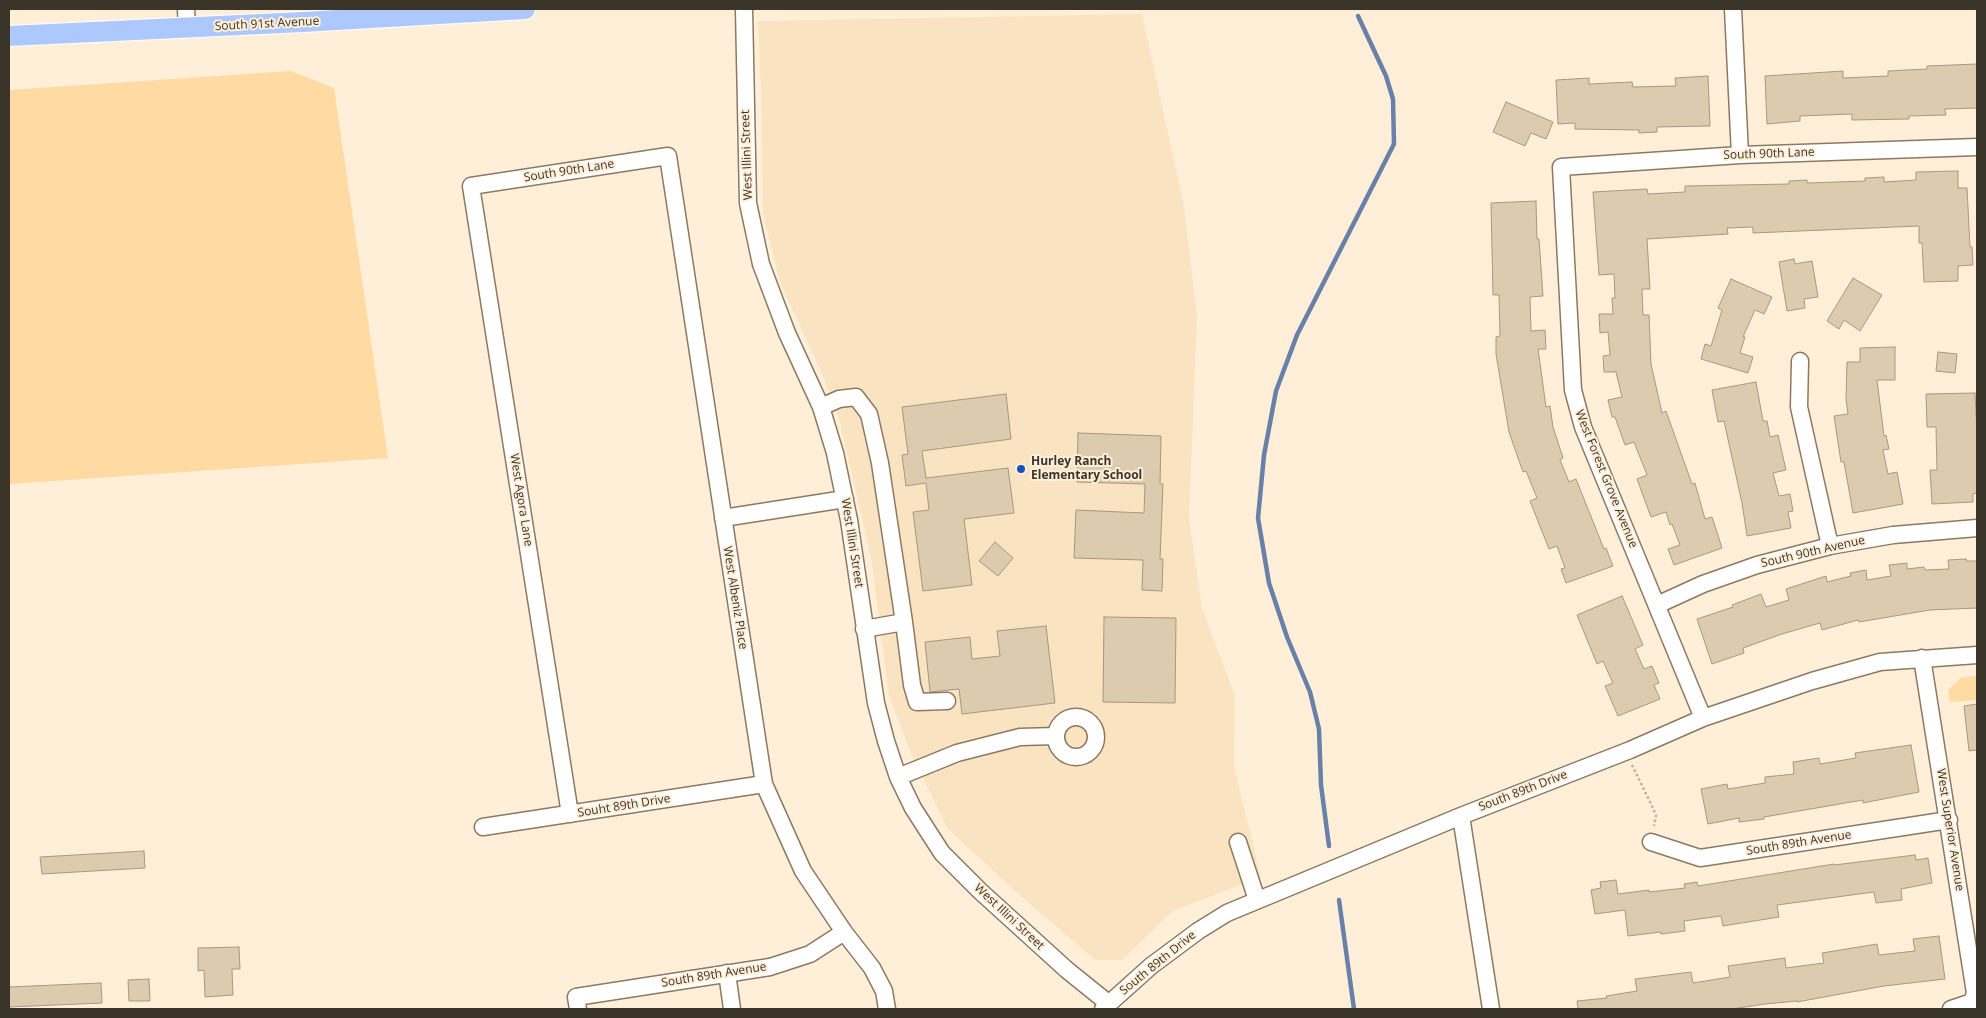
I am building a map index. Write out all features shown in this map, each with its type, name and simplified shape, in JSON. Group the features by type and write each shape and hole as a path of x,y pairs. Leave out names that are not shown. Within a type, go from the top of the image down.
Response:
{"main road":[{"name":"South 91st Avenue","path":"9,36 186,18 525,9"}],"street":[{"name":"West Illini Street","path":"744,9 748,203 761,264 787,333 821,407 835,453 858,575 864,629 876,703 898,778 913,808 942,853 980,891 1106,1006"},
{"path":"1733,9 1740,155"},
{"name":"South 90th Lane","path":"1561,166 1740,155 1977,147"},
{"name":"South 90th Lane","path":"472,186 668,156"},
{"name":"West Albeniz Place","path":"668,156 764,784 803,871 844,932 872,968 884,991 887,1009"},
{"name":"West Forest Grove Avenue","path":"1561,166 1573,390 1583,427 1703,718"},
{"name":"West Agora Lane","path":"472,186 570,814"},
{"path":"1800,361 1799,407 1830,546"},
{"path":"821,407 840,399 856,397 868,414 880,462 916,702 946,701"},
{"path":"723,518 845,499"},
{"name":"South 90th Avenue","path":"1657,605 1703,584 1757,565 1830,546 1893,535 1977,528"},
{"path":"864,629 904,622"},
{"name":"South 89th Drive","path":"1106,1006 1151,966 1198,931 1227,913 1461,816 1625,752 1703,718 1812,681 1870,665 1922,658 1977,656"},
{"name":"West Superior Avenue","path":"1922,658 1975,993 1972,1002 1951,1009"},
{"path":"898,778 956,753 1020,736 1056,736"},
{"name":"Souht 89th Drive","path":"483,827 764,784"},
{"path":"1461,816 1490,1009"},
{"name":"South 89th Avenue","path":"1651,842 1700,858 1949,820"},
{"path":"1238,842 1258,900"},
{"name":"South 89th Avenue","path":"577,1003 770,966 810,954 844,932"},
{"path":"727,973 732,1009"}],"path":[{"path":"1625,752 1648,796 1656,816 1651,842"}],"shaded area":[{"name":"Hurley Ranch Elementary School","path":"1142,14 1184,206 1197,317 1189,519 1202,608 1235,696 1234,767 1261,877 1173,911 1122,960 1095,960 1015,891 948,829 911,754 889,696 871,557 839,419 823,376 780,282 763,214 758,21"},
{"path":"291,71 334,88 388,458 9,484 9,90"},
{"path":"1977,676 1977,700 1950,702 1948,690 1962,677"}],"building":[{"path":"1977,64 1977,108 1945,109 1946,115 1909,116 1909,119 1852,120 1852,114 1800,116 1800,121 1767,124 1765,76 1843,71 1843,78 1888,76 1888,71 1927,69 1927,66"},
{"path":"1708,76 1710,126 1657,127 1657,132 1639,133 1639,130 1575,129 1575,123 1558,124 1556,80 1589,78 1589,84 1632,82 1633,87 1676,86 1675,78"},
{"path":"1506,102 1553,122 1546,139 1531,133 1525,146 1493,132"},
{"path":"1958,171 1958,188 1967,188 1970,247 1972,247 1973,265 1958,266 1958,281 1924,282 1922,243 1919,243 1919,226 1753,233 1753,227 1727,228 1728,234 1647,239 1650,289 1642,289 1643,315 1649,315 1651,364 1662,413 1666,411 1692,484 1695,483 1705,519 1712,517 1722,548 1674,565 1668,549 1680,545 1672,524 1670,525 1666,512 1651,517 1637,479 1647,475 1634,442 1625,445 1615,417 1612,417 1608,400 1622,397 1616,372 1604,372 1603,356 1610,355 1608,332 1600,333 1599,314 1613,314 1612,298 1615,298 1614,274 1599,275 1593,192 1647,189 1648,194 1685,192 1685,186 1789,184 1789,181 1807,180 1807,183 1865,181 1865,178 1884,177 1884,182 1916,180 1916,172"},
{"path":"1536,201 1537,239 1539,239 1543,296 1530,297 1531,331 1545,330 1546,349 1538,349 1546,407 1550,406 1553,427 1563,458 1560,460 1569,482 1576,479 1604,549 1606,548 1613,566 1566,583 1561,569 1565,568 1557,546 1549,549 1530,501 1537,498 1526,471 1523,472 1509,432 1496,354 1496,337 1500,336 1499,295 1493,295 1491,203"},
{"path":"1794,259 1795,264 1812,261 1818,297 1804,299 1805,308 1787,311 1779,262"},
{"path":"1853,278 1882,295 1860,331 1844,320 1839,329 1827,321"},
{"path":"1731,279 1772,297 1764,314 1755,310 1743,337 1745,337 1740,353 1753,357 1748,373 1701,359 1705,344 1711,346 1722,310 1718,308"},
{"path":"1895,347 1895,380 1877,380 1884,436 1886,435 1889,449 1883,450 1888,474 1897,472 1903,504 1853,513 1844,462 1841,462 1834,416 1848,414 1846,399 1847,362 1860,362 1860,348"},
{"path":"1938,352 1957,354 1955,373 1936,371"},
{"path":"1756,382 1763,421 1767,421 1770,437 1778,435 1786,470 1773,473 1779,496 1790,494 1793,511 1788,512 1791,528 1747,536 1742,503 1724,421 1718,422 1712,390"},
{"path":"1975,393 1977,493 1973,494 1973,502 1932,504 1930,470 1937,470 1936,427 1927,427 1926,394"},
{"path":"1006,394 1011,439 922,451 926,478 1008,468 1014,513 964,519 972,585 923,591 913,512 929,510 926,483 906,486 902,455 908,454 902,407"},
{"path":"1078,433 1161,436 1160,484 1163,484 1160,559 1163,559 1162,591 1142,590 1143,560 1074,558 1076,510 1144,513 1145,484 1077,482"},
{"path":"995,542 1013,558 998,576 979,561"},
{"path":"1966,559 1967,561 1977,561 1977,608 1930,610 1859,622 1858,620 1822,630 1820,623 1743,648 1744,653 1712,664 1697,619 1733,607 1732,605 1761,594 1766,607 1789,600 1786,589 1826,576 1827,582 1851,576 1850,573 1866,570 1867,580 1891,576 1889,565 1907,563 1907,569 1924,567 1925,570 1949,569 1948,560"},
{"path":"1622,596 1643,645 1635,649 1644,669 1652,666 1659,683 1654,685 1660,699 1618,716 1605,686 1613,683 1603,661 1597,664 1577,615"},
{"path":"1104,617 1176,618 1175,703 1103,702"},
{"path":"1046,626 1055,703 962,714 959,689 930,692 925,642 970,637 972,659 1000,656 997,631"},
{"path":"1977,704 1977,750 1969,751 1964,706"},
{"path":"1911,745 1919,792 1863,803 1863,800 1764,817 1764,819 1739,822 1739,818 1708,824 1701,789 1727,784 1728,789 1765,783 1765,777 1794,774 1793,762 1819,758 1820,764 1856,758 1855,753"},
{"path":"144,851 145,868 42,874 40,857"},
{"path":"1915,855 1916,860 1928,858 1932,883 1901,889 1902,900 1876,903 1874,892 1777,905 1779,917 1723,926 1721,916 1684,921 1685,931 1661,934 1661,932 1628,936 1625,910 1595,914 1591,890 1601,888 1600,882 1616,880 1618,894 1649,890 1649,892 1685,888 1684,884 1697,882 1698,886 1834,864"},
{"path":"1939,936 1945,979 1884,986 1797,1002 1732,1009 1578,1009 1577,1001 1607,998 1606,996 1637,991 1635,979 1691,972 1693,983 1730,977 1728,966 1785,958 1786,968 1824,963 1822,953 1877,944 1879,955 1915,951 1913,939"},
{"path":"239,947 240,969 232,969 233,995 205,997 204,970 198,971 198,948"},
{"path":"149,979 150,1001 129,1001 128,980"},
{"path":"101,983 102,1003 9,1007 9,987"}],"waterway":[{"path":"1329,846 1321,785 1319,729 1310,692 1287,637 1269,583 1258,518 1264,455 1276,391 1297,335 1394,144 1393,99 1386,76 1358,16"},
{"path":"1339,900 1354,1009"}],"place":[{"name":"Hurley Ranch Elementary School","path":"1021,469"}]}
